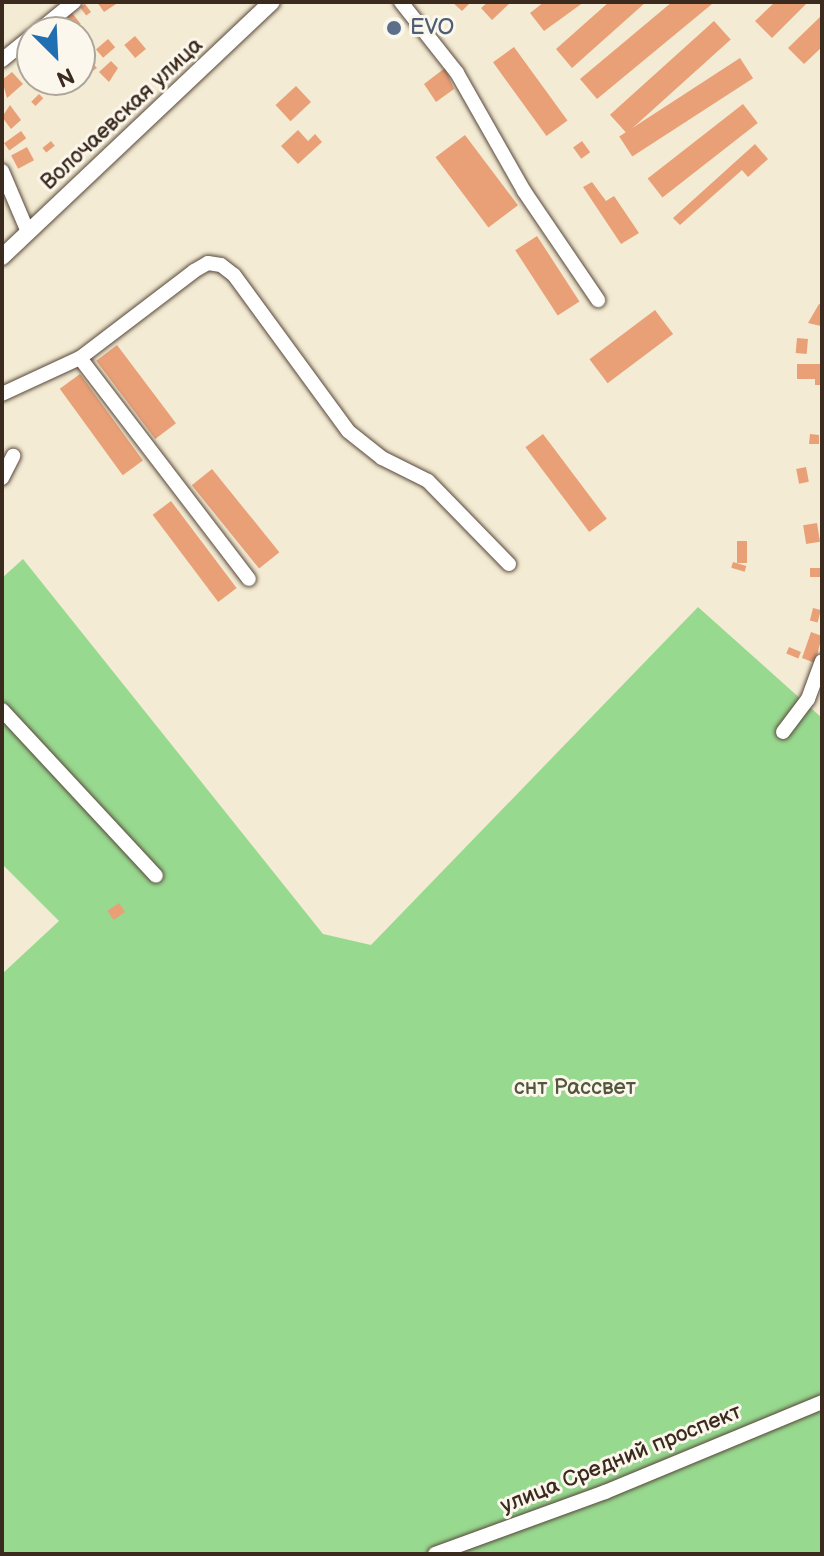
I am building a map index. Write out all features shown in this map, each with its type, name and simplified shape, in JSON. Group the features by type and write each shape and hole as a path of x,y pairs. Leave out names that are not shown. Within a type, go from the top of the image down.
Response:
{"main road":[{"name":"Волочаевская улица","path":"2,257 272,2"}],"street":[{"path":"57,16 74,2"},
{"path":"401,2 469,90 524,191 598,300"},
{"path":"2,171 28,232"},
{"path":"2,394 80,358 201,266 221,265 234,275 348,431 382,458 428,481 509,564"},
{"path":"80,358 249,579"},
{"path":"2,478 13,456"},
{"path":"783,732 806,702 822,661"},
{"path":"2,710 156,876"},
{"name":"улица Средний проспект","path":"435,1554 605,1492 822,1402"}],"green space":[{"name":"снт Рассвет","path":"23,559 323,934 371,945 698,607 822,718 822,1554 2,1554 2,974 59,921 2,864 2,578"}],"building":[{"path":"97,2 119,2 104,12"},
{"path":"452,2 471,2 462,11"},
{"path":"488,2 511,2 492,20 481,8"},
{"path":"544,2 584,2 544,31 530,13"},
{"path":"609,2 646,2 572,68 556,49"},
{"path":"672,2 712,4 597,99 580,79"},
{"path":"775,2 808,2 772,38 755,21"},
{"path":"85,4 91,12 86,16 80,8"},
{"path":"822,15 822,47 804,64 788,48"},
{"path":"714,21 731,40 627,133 610,115"},
{"path":"135,36 146,49 135,58 124,45"},
{"path":"108,39 115,47 103,58 96,49"},
{"path":"514,47 567,121 546,136 493,62"},
{"path":"740,58 753,78 632,157 619,136"},
{"path":"111,61 118,68 109,82 99,72"},
{"path":"445,68 454,89 436,102 424,84"},
{"path":"12,72 16,76 16,90 7,98 2,80"},
{"path":"296,86 311,102 291,121 276,105"},
{"path":"41,96 43,98 35,106 31,102"},
{"path":"743,104 758,123 662,197 648,178"},
{"path":"10,105 21,120 11,129 2,117"},
{"path":"298,130 308,141 315,134 322,142 298,164 281,146"},
{"path":"21,131 26,138 9,151 4,143"},
{"path":"465,135 518,205 488,228 435,157"},
{"path":"51,141 55,146 46,153 42,148"},
{"path":"582,141 590,152 581,159 573,147"},
{"path":"755,144 768,159 748,177 742,170 680,225 673,218"},
{"path":"27,147 34,160 18,169 11,155"},
{"path":"592,182 606,201 614,196 639,233 621,244 583,187"},
{"path":"537,236 579,301 558,316 515,250"},
{"path":"819,304 822,305 821,326 808,323"},
{"path":"655,310 673,334 608,383 590,359"},
{"path":"797,338 808,339 807,354 796,353"},
{"path":"117,345 176,423 155,439 96,361"},
{"path":"797,364 822,364 822,385 815,385 815,379 797,379"},
{"path":"80,374 143,461 123,475 60,389"},
{"path":"543,434 607,519 589,532 525,447"},
{"path":"810,434 819,435 819,444 809,444"},
{"path":"806,467 809,482 799,484 796,469"},
{"path":"212,469 279,552 259,569 192,485"},
{"path":"171,501 237,588 218,602 153,515"},
{"path":"817,523 820,542 806,544 803,525"},
{"path":"737,541 747,541 747,563 737,563"},
{"path":"733,562 746,566 745,572 731,568"},
{"path":"810,568 822,568 822,577 810,577"},
{"path":"813,608 821,610 818,623 810,621"},
{"path":"811,632 822,636 815,663 802,658"},
{"path":"789,647 801,652 798,659 786,653"},
{"path":"119,903 125,912 114,920 107,911"}],"place":[{"name":"EVO","path":"394,28"}]}
